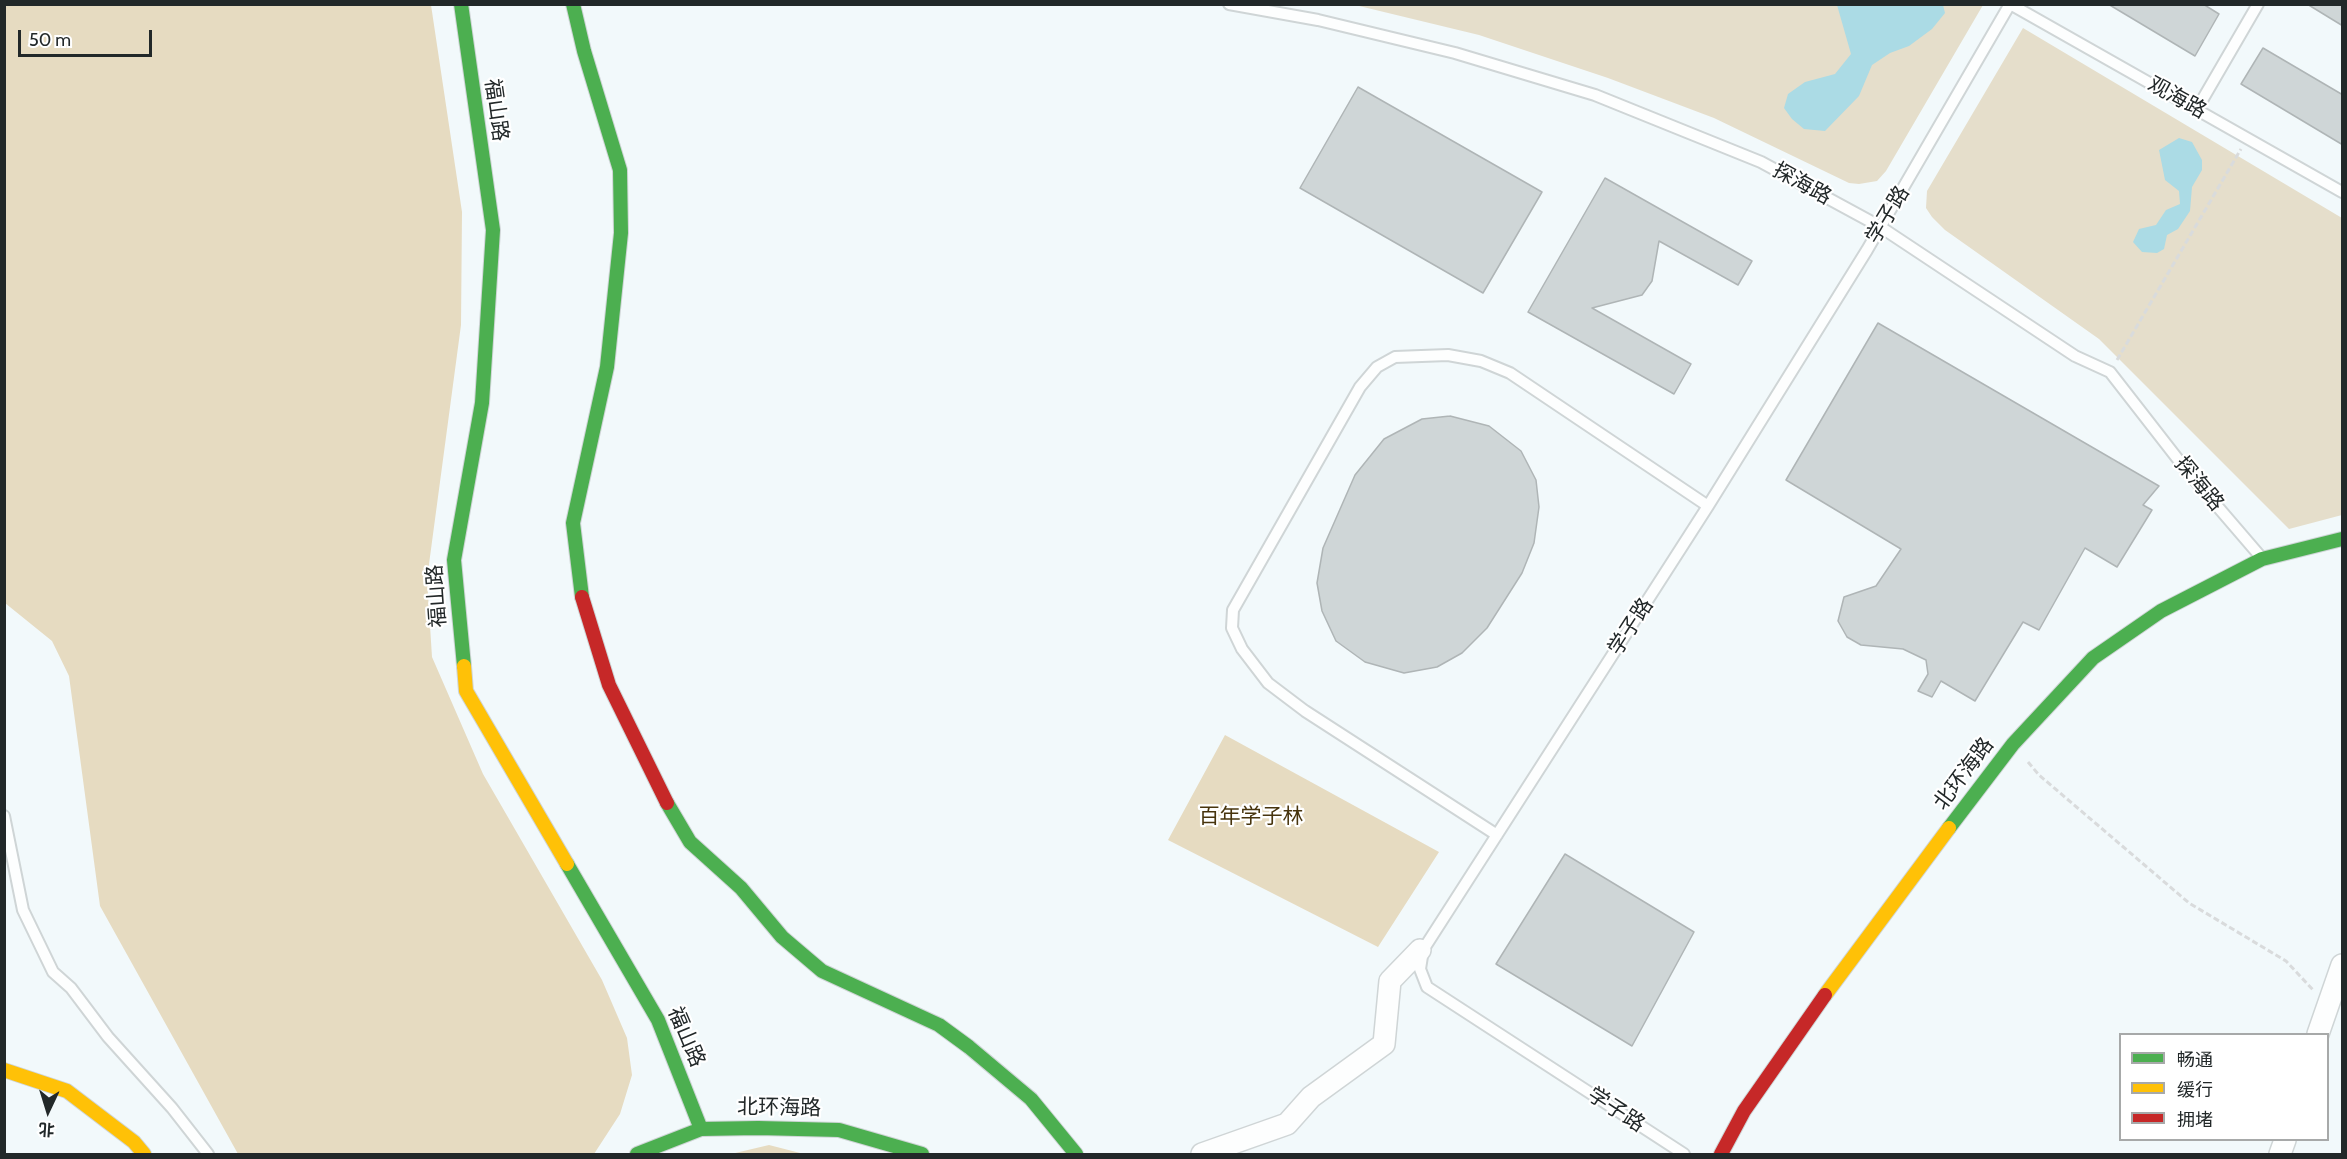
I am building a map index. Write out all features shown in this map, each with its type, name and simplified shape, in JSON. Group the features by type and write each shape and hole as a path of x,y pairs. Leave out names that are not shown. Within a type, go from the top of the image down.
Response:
{"main road":[{"name":"福山路","path":"462,4 493,230 482,403 454,560 466,691 658,1020 700,1129"},
{"path":"573,4 584,51 620,170 621,233 607,367 573,523 579,588 609,685 655,783 690,842 741,888 782,936 822,970 939,1025 969,1047 1031,1099 1076,1155"},
{"name":"北环海路","path":"1721,1155 1744,1111 1856,952 2013,744 2093,658 2161,611 2262,559 2343,539"},
{"path":"4,1070 67,1091 134,1142 144,1155"},
{"name":"北环海路","path":"637,1155 700,1129 839,1130 922,1155"}],"street":[{"path":"1202,1155 1287,1124 1311,1097 1384,1044 1390,981 1420,950"},
{"path":"2319,1033 2343,965"}],"lane":[{"name":"探海路","path":"1229,4 1318,20 1455,53 1594,95 1761,162 1879,226 2075,356 2110,372 2187,471 2262,559"},
{"name":"学子路","path":"1684,1155 1427,987 1420,969 1424,950 1708,507 1879,226 2010,4"},
{"name":"观海路","path":"2010,4 2343,192"},
{"path":"2197,109 2258,4"},
{"path":"1497,835 1305,711 1268,683 1242,649 1232,628 1233,610 1360,387 1377,367 1395,357 1448,355 1481,361 1510,374 1708,507"},
{"path":"4,816 23,910 53,972 71,988 108,1036 172,1108 208,1155"}],"path":[{"path":"2110,372 2248,137"},
{"path":"2013,744 2039,775 2189,903 2286,961 2328,1005"}],"shaded area":[{"path":"1355,5 1983,5 1886,171 1877,181 1859,184 1849,183 1714,118 1608,78 1479,35"},
{"path":"2023,28 2342,218 2342,515 2289,529 2099,339 1945,230 1926,208 1927,191"}],"green space":[{"path":"4,5 431,5 462,212 461,325 427,579 432,657 483,774 602,980 627,1038 632,1075 620,1114 594,1154 238,1154 100,906 69,676 52,641 5,603"},
{"name":"百年学子林","path":"1225,735 1439,852 1378,947 1168,840"},
{"path":"769,1145 804,1154 731,1154"}],"water":[{"path":"1837,5 1943,5 1945,13 1932,29 1909,46 1890,53 1872,65 1859,96 1825,131 1804,129 1784,108 1788,94 1805,82 1835,74 1851,54"},
{"path":"2179,138 2192,142 2202,160 2202,170 2192,187 2190,211 2178,229 2167,235 2164,249 2157,253 2142,252 2133,242 2139,229 2156,225 2166,210 2180,204 2179,191 2165,180 2159,150"}],"building":[{"path":"2108,4 2203,4 2219,14 2195,56"},
{"path":"2307,4 2343,4 2343,26"},
{"path":"2263,48 2343,95 2343,145 2241,84"},
{"path":"1358,87 1542,192 1483,293 1300,188"},
{"path":"1605,178 1752,261 1738,285 1659,241 1652,281 1642,295 1592,308 1691,364 1674,394 1528,312"},
{"path":"1878,323 2159,486 2143,505 2152,510 2117,567 2085,548 2039,630 2023,622 1975,701 1941,681 1932,697 1918,691 1928,674 1926,660 1903,649 1861,645 1847,637 1838,621 1844,597 1876,586 1901,549 1786,480"},
{"path":"1450,416 1489,426 1521,451 1536,480 1539,507 1534,543 1522,573 1487,628 1462,653 1437,667 1404,673 1365,662 1336,641 1322,611 1317,583 1323,548 1355,475 1384,439 1422,419"},
{"path":"1565,854 1694,932 1632,1046 1496,964"}],"traffic: fast":[{"path":"461,4 493,230 482,403 454,560 464,666"},
{"path":"573,4 584,51 620,170 621,233 607,367 573,523 582,597"},
{"path":"1949,828 2013,744 2093,658 2161,611 2262,559 2342,539"},
{"path":"667,803 690,842 741,888 782,937 822,971 939,1025 969,1047 1031,1099 1076,1154"},
{"path":"567,864 658,1020 701,1129"},
{"path":"637,1154 701,1129 758,1128 839,1130 922,1154"}],"traffic: slow":[{"path":"464,666 466,691 567,864"},
{"path":"1825,995 1949,828"},
{"path":"4,1070 67,1091 134,1142 144,1154"}],"traffic: jam":[{"path":"582,597 609,685 667,803"},
{"path":"1721,1154 1744,1111 1825,995"}]}
